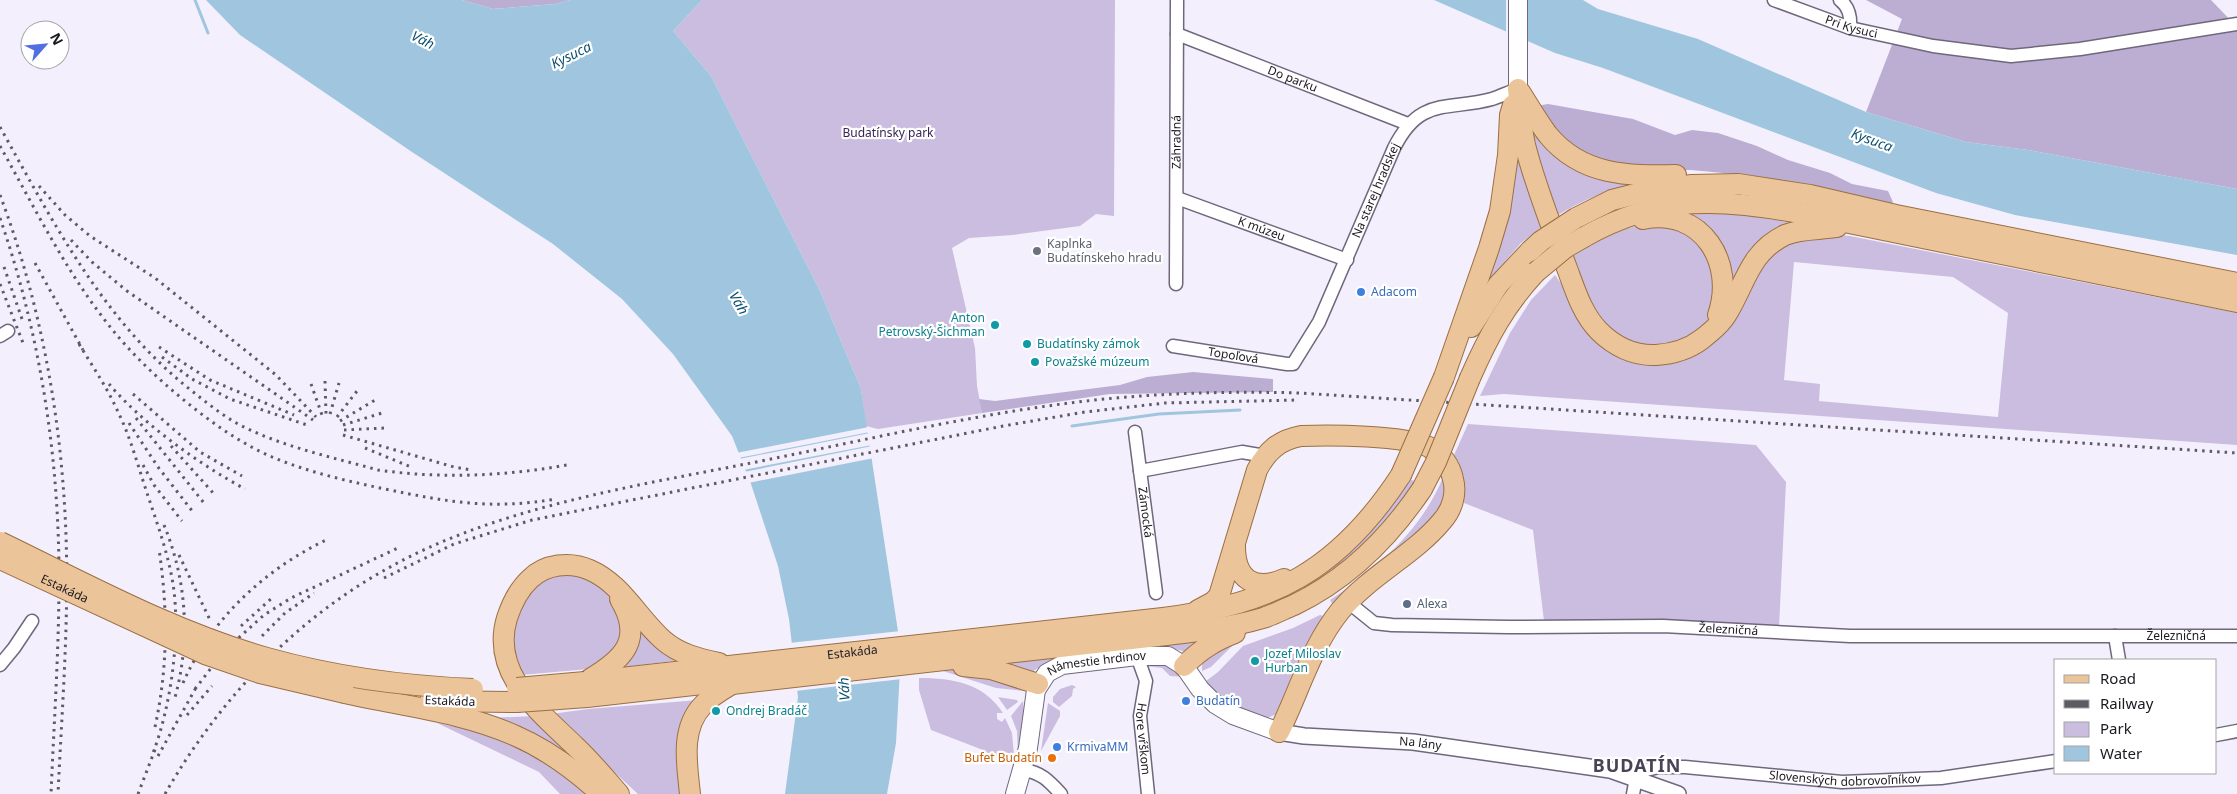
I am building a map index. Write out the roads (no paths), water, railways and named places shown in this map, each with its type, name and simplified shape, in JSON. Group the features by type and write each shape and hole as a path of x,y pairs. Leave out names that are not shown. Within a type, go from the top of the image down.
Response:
{"main road":[{"path":"1518,0 1518,89 1525,143 1533,173 1576,293 1597,330 1615,344 1632,352 1651,355 1680,351 1701,340 1722,322 1748,269 1757,257 1771,245 1786,235 1798,231 1851,224"},
{"path":"1518,89 1548,135 1574,157 1595,168 1626,175 1718,175 1738,184"},
{"path":"923,653 1188,615 1231,607 1258,599 1289,584 1318,565 1359,531 1382,504 1401,475 1444,377 1478,281 1500,211 1508,155 1510,115 1518,89"},
{"path":"1444,377 1486,302 1511,269 1541,241 1576,218 1612,200 1651,190 1692,184 1738,184 1810,195 1896,215 2237,283"},
{"path":"923,653 1218,628 1274,614 1313,596 1354,566 1389,533 1422,489 1436,462 1483,347 1510,301 1536,272 1565,248 1590,233 1638,212 1671,204 1695,202 1760,206 2237,302"},
{"path":"1590,233 1659,218 1683,223 1703,236 1717,256 1724,279 1722,303 1708,334"},
{"path":"1188,615 1216,600 1235,546 1253,482 1264,456 1275,446 1290,438 1301,436 1338,436 1413,442 1438,453 1448,464 1454,482 1453,502 1442,521 1348,602 1319,643 1280,732"},
{"name":"Estakáda","path":"0,542 181,627 267,658 366,680 443,688 586,689 711,684 731,675 923,653"},
{"path":"1235,546 1238,568 1247,579 1255,583 1270,584 1318,565"},
{"name":"Estakáda","path":"0,559 204,654 260,673 345,692 451,702 517,702 586,689"},
{"path":"620,794 524,695 513,678 503,648 506,623 519,592 531,578 549,568 561,565 580,566 597,574 613,586 658,636 673,648 704,660 731,675 703,705 693,722 686,742 690,794"},
{"path":"586,689 612,666 628,645 630,637 629,617 613,586"},
{"path":"1184,666 1199,650 1214,640 1265,623 1274,614"},
{"path":"923,653 991,669 1038,684"},
{"name":"Námestie hrdinov","path":"1015,794 1023,770 1038,684 1047,673 1058,666 1137,656 1168,656 1184,666"},
{"name":"Na lány","path":"1184,666 1200,689 1215,704 1233,715 1280,732"},
{"path":"345,692 494,727 532,744 571,769 601,794"},
{"path":"577,748 619,781 630,794"}],"street":[{"name":"Záhradná","path":"1176,284 1177,0"},
{"name":"Pri Kysuci","path":"1774,0 1850,28 1933,46 1990,54 2020,55 2090,48 2237,24"},
{"path":"1840,0 1845,4 1850,13 1850,28"},
{"name":"Do parku","path":"1177,34 1408,124"},
{"name":"Na starej hradskej","path":"1293,364 1319,322 1394,148 1408,124 1433,109 1492,98 1518,89"},
{"name":"K múzeu","path":"1177,198 1347,260"},
{"name":"Topoľová","path":"1173,346 1293,364"},
{"name":"Zámocká","path":"1135,432 1156,593"},
{"path":"1140,471 1242,452 1264,456"},
{"name":"Železničná","path":"1348,602 1374,622 1392,625 1508,627 1663,626 1850,636 2237,636"},
{"path":"0,665 32,621"},
{"path":"2115,636 2119,659"},
{"name":"Hore vŕškom","path":"1137,656 1146,681 1140,716 1148,794"},
{"path":"2217,735 2237,731"},
{"name":"Na lány","path":"1280,732 1304,736 1413,742 1610,770 1678,794"},
{"name":"Slovenských dobrovoľníkov","path":"1636,778 1646,770 1658,767 1842,782 1941,778 2054,760"},
{"path":"1023,770 1034,771 1045,776 1061,794"},
{"path":"1633,794 1636,778"}],"water":[{"path":"206,0 462,0 493,9 555,4 570,0 702,0 673,31 711,76 820,291 861,389 901,651 896,743 887,794 785,794 798,697 789,619 778,566 751,484 732,436 673,354 622,299 553,244 412,152 240,35"},
{"name":"Kysuca","path":"1434,0 1583,0 1598,9 1698,39 1866,112 1966,142 2028,150 2237,189 2237,255 2015,215 1936,193 1603,68 1555,53"}],"waterway":[{"path":"195,0 208,33"},
{"path":"1072,426 1159,414 1240,410"}],"railway":[{"path":"0,127 40,199 83,269 132,334 161,364 215,409 238,424 272,439 325,456 378,470 402,473 425,475 497,474 567,465"},
{"path":"0,146 58,251 84,292 108,324 129,349 165,384 229,434 272,457 314,472 408,494 450,501 490,504 511,504 556,499"},
{"path":"39,186 65,215 90,236 155,278 276,375 316,417"},
{"path":"0,195 27,278 38,320 47,363 60,449 66,536 67,600 58,794"},
{"path":"0,218 26,306 36,351 51,441 58,532 59,578 51,794"},
{"path":"71,240 92,262 127,291 313,420"},
{"path":"35,263 83,350"},
{"path":"4,267 22,319"},
{"path":"0,284 23,343"},
{"path":"79,344 110,396 127,433 162,538 173,584 176,625 173,670 165,714 153,753"},
{"path":"159,347 210,380 294,415"},
{"path":"162,357 192,379 230,399 310,426"},
{"path":"325,381 326,414"},
{"path":"330,414 339,383"},
{"path":"109,384 138,414 172,442 209,468 245,489"},
{"path":"311,384 322,415"},
{"path":"337,417 357,391"},
{"path":"165,794 208,728 259,668 287,640 317,615 383,571 468,531 514,516 609,491 918,429 1044,406 1166,394 1300,393 2237,453"},
{"path":"133,394 200,452 242,476"},
{"path":"340,421 375,400"},
{"path":"384,578 454,544 532,520 1003,426 1085,412 1165,403 1299,400"},
{"path":"343,425 382,413"},
{"path":"136,418 204,503"},
{"path":"129,423 158,467 193,512"},
{"path":"344,430 384,428"},
{"path":"343,435 454,467 471,470"},
{"path":"171,446 215,495"},
{"path":"365,448 411,467"},
{"path":"143,465 154,485 182,521"},
{"path":"164,525 178,568 184,612 183,656 174,701"},
{"path":"183,683 208,638 242,599 281,566 326,540"},
{"path":"195,689 225,650 264,615 291,598 400,547"},
{"path":"155,727 162,682 165,638 164,594 159,549"},
{"path":"179,555 210,620"},
{"path":"262,636 285,613 314,593"},
{"path":"241,626 272,598"},
{"path":"158,756 198,684"},
{"path":"187,715 212,686"},
{"path":"138,794 156,747"}],"place":[{"name":"Kaplnka Budatínskeho hradu","path":"1037,251"},
{"name":"Adacom","path":"1361,292"},
{"name":"Anton Petrovský-Šichman","path":"995,325"},
{"name":"Budatínsky zámok","path":"1027,344"},
{"name":"Považské múzeum","path":"1035,362"},
{"name":"Alexa","path":"1407,604"},
{"name":"Jozef Miloslav Hurban","path":"1255,661"},
{"name":"Budatín","path":"1186,701"},
{"name":"Ondrej Bradáč","path":"716,711"},
{"name":"KrmivaMM","path":"1057,747"},
{"name":"Bufet Budatín","path":"1052,758"}],"district":[{"name":"BUDATÍN","path":"1637,766"}],"water label":[{"name":"Váh","path":"423,40"},
{"name":"Váh","path":"739,303"},
{"name":"Váh","path":"844,689"}],"park label":[{"name":"Budatínsky park","path":"888,133"}]}
